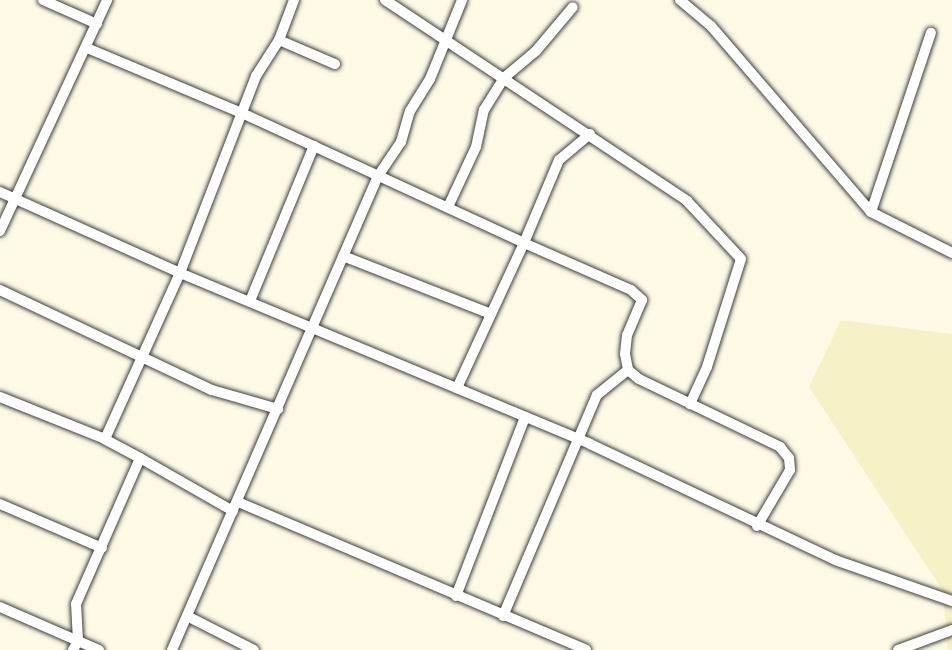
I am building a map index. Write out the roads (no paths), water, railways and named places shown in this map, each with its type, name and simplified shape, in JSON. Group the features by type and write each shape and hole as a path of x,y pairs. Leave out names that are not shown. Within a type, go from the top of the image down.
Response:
{"street":[{"path":"43,0 97,24"},
{"path":"0,231 87,48 107,0"},
{"path":"105,439 180,273 262,64 279,40 294,0"},
{"path":"385,0 590,134 671,194 687,201 741,259 707,366 690,404"},
{"path":"172,650 378,176 401,142 410,111 430,79 462,0"},
{"path":"680,0 711,26 871,213 952,253"},
{"path":"448,207 476,147 484,110 505,77 536,51 573,7"},
{"path":"871,213 931,33"},
{"path":"279,40 335,64"},
{"path":"87,48 244,114 630,290 642,300 627,335 625,354 628,370"},
{"path":"457,388 524,243 559,160 590,134"},
{"path":"250,301 314,146"},
{"path":"0,192 180,273 313,326 576,438 757,526 834,560 952,601"},
{"path":"344,256 491,314"},
{"path":"0,290 212,390 278,409"},
{"path":"628,370 690,404 780,447 789,458 790,470 757,526"},
{"path":"503,616 576,438 597,395 628,370"},
{"path":"0,397 105,439 235,506 586,650"},
{"path":"456,596 525,417"},
{"path":"75,645 76,604 140,458"},
{"path":"0,504 102,548"},
{"path":"0,608 75,645 99,650"},
{"path":"187,616 254,650"},
{"path":"898,650 952,630"}]}
